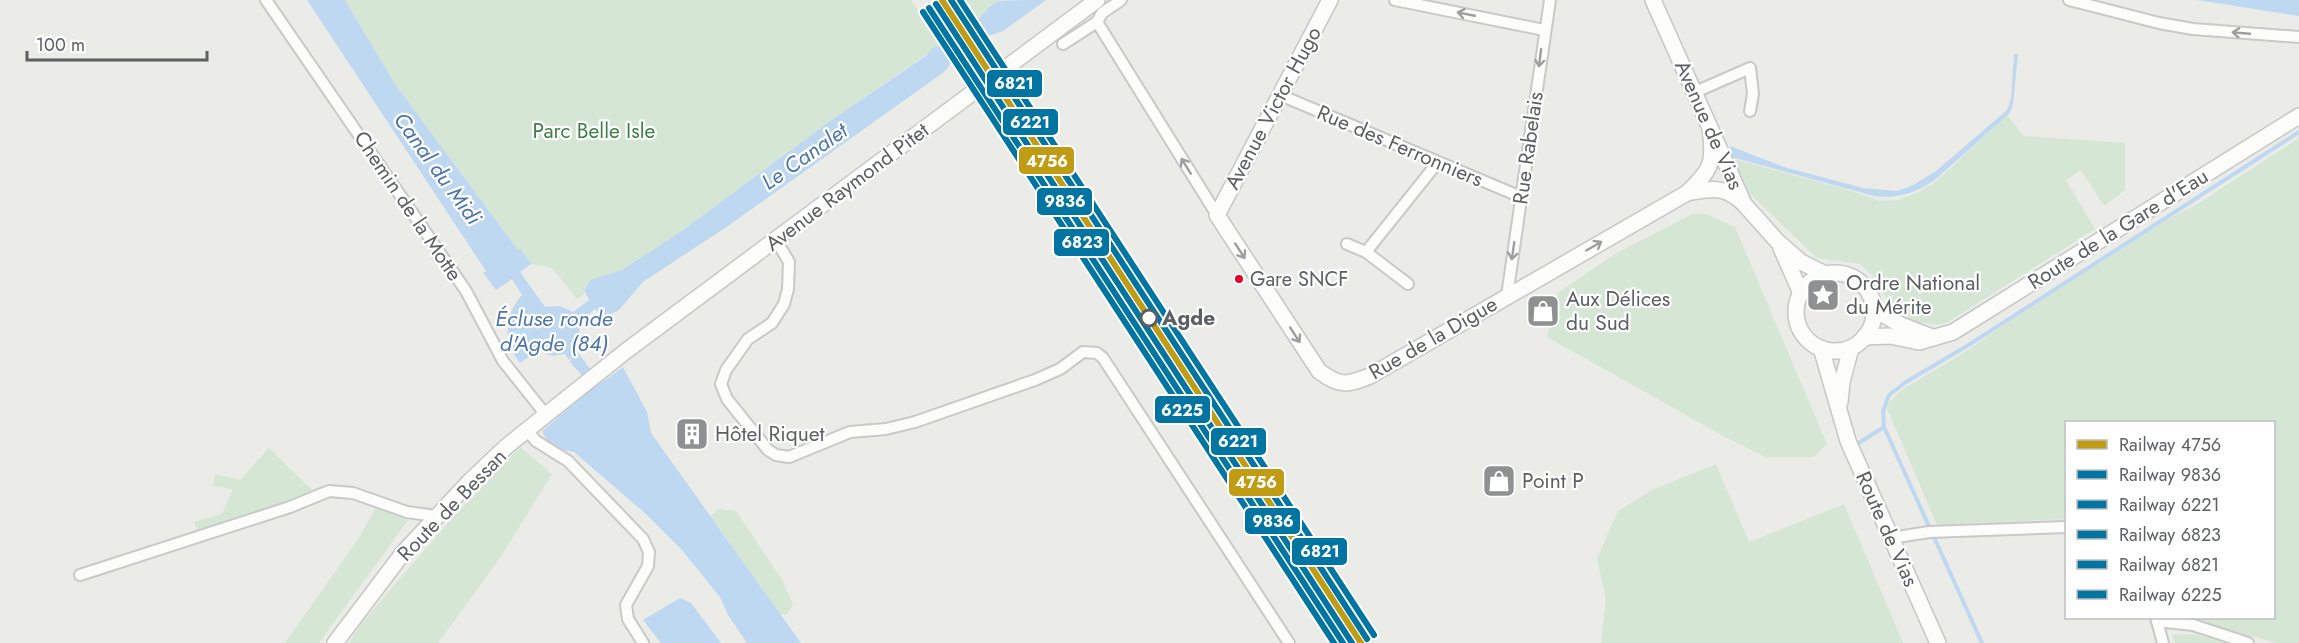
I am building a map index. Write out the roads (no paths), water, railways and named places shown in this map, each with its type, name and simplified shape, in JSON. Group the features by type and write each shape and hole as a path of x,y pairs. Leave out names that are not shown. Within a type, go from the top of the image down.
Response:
{"main road":[{"name":"Avenue Raymond Pitet","path":"591,378 1097,0"},
{"name":"Avenue Victor Hugo","path":"1217,215 1330,0"},
{"name":"Avenue de Vias","path":"1653,0 1744,204 1778,242 1801,262 1825,274"},
{"name":"Route de la Gare d'Eau","path":"1864,337 1890,336 1919,342 1953,332 2299,116"},
{"name":"Rue de la Digue","path":"1217,215 1319,372 1338,384 1351,383 1370,376 1686,193 1709,170 1713,151 1710,129"},
{"name":"Rue de la Digue","path":"1686,193 1711,189 1723,190 1732,193 1744,204"},
{"name":"Avenue de Vias","path":"1778,242 1800,291"},
{"path":"1843,273 1859,282 1870,296 1874,309 1872,322 1864,337 1851,348 1837,351 1821,348 1811,343 1798,325 1796,304 1800,291 1810,281 1825,274 1843,273"},
{"path":"1874,309 1900,325 1935,339"},
{"name":"Route de Vias","path":"1821,348 1848,441 1938,643"},
{"name":"Route de Vias","path":"1839,414 1842,382 1851,348"},
{"name":"Route de Bessan","path":"335,643 412,543 468,482 591,378"}],"street":[{"name":"Chemin de la Motte","path":"266,0 466,291 503,361 546,415"},
{"path":"1063,44 1097,22 1102,13 1121,0"},
{"path":"1395,0 1544,30"},
{"name":"Rue Rabelais","path":"1507,296 1550,0"},
{"path":"2069,0 2170,25 2299,37"},
{"name":"Rue de la Digue","path":"1097,22 1217,215"},
{"path":"1693,93 1750,68 1753,94 1750,111"},
{"name":"Rue des Ferronniers","path":"1280,95 1521,197"},
{"path":"1366,252 1438,162"},
{"path":"776,240 789,262 789,282 784,304 772,323 747,339 726,370 722,384 727,399 762,444 776,455 789,457 850,432 886,429 915,422 1035,380 1060,369 1083,352 1097,353 1103,358 1289,643"},
{"path":"1347,244 1366,252 1408,284"},
{"path":"527,430 536,441 568,461 643,539 649,552 648,566 626,605 628,619 643,643"},
{"path":"80,575 291,507 329,491 353,493 433,520"},
{"path":"1891,538 1934,531 2065,527"},
{"path":"2163,643 2157,619 2193,625 2248,643"}],"water":[{"path":"307,0 345,0 395,84 518,250 521,249 531,264 520,272 545,307 560,306 573,312 589,300 584,290 590,280 622,270 683,230 830,121 927,55 933,48 963,37 993,4 999,1 1046,0 1003,31 974,41 961,50 944,72 728,226 643,282 618,311 603,317 595,309 579,322 580,335 575,347 578,353 575,354 579,354 601,383 623,367 647,412 651,433 801,643 747,643 728,615 720,597 681,549 647,515 574,452 557,449 548,443 542,431 593,388 570,362 572,356 569,360 565,354 553,356 538,351 520,363 514,355 508,337 509,319 522,295 512,279 496,290 483,273 486,271"},
{"path":"2197,0 2299,0 2299,16"},
{"path":"2014,54 2018,54 2010,113 1936,179 1914,191 1891,197 1874,196 1731,157 1730,146 1784,167 1863,188 1897,191 1913,185 1936,171 2007,110 2011,99"},
{"path":"680,598 691,603 721,643 661,643 643,620"}],"waterway":[{"path":"1982,643 1884,427 1883,411 1889,395 2299,132"},
{"path":"1854,446 1884,427"}],"rail line":[{"name":"4756","path":"942,0 1361,643"},
{"name":"6221","path":"951,0 1367,639"},
{"name":"6821","path":"960,0 1374,635"},
{"name":"9836","path":"936,4 1352,643"},
{"name":"6823","path":"929,8 1343,643"},
{"name":"6225","path":"923,12 1334,643"}],"place":[{"name":"Gare SNCF","path":"1239,279"},
{"name":"Ordre National du Mérite","path":"1823,295"},
{"name":"Aux Délices du Sud","path":"1543,311"},
{"name":"Agde","path":"1149,318"},
{"name":"Hôtel Riquet","path":"692,434"},
{"name":"Point P","path":"1499,481"}],"park label":[{"name":"Parc Belle Isle","path":"594,131"}],"water label":[{"name":"Le Canalet","path":"804,156"},
{"name":"Canal du Midi","path":"438,168"},
{"name":"Écluse ronde d'Agde (84)","path":"554,330"}]}
